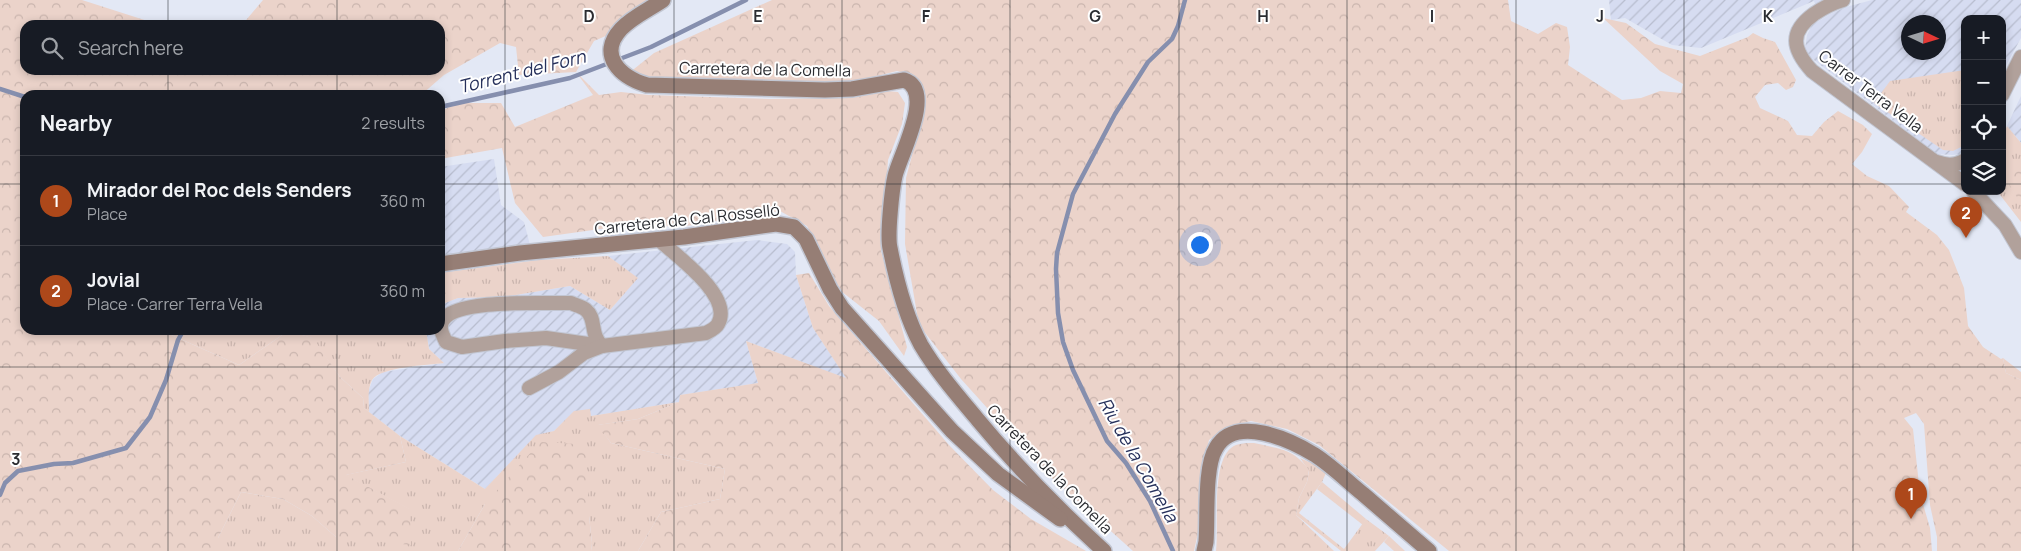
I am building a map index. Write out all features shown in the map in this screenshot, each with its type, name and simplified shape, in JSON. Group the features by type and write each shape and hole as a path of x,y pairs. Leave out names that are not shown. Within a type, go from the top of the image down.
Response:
{"main road":[{"name":"Carretera de la Comella","path":"663,0 621,28 612,44 612,59 623,75 634,81 646,85 852,90 904,80 913,85 916,91 917,110 895,176 889,244 899,287 921,344 953,390 1007,455 1074,524 1104,551"},
{"name":"Carretera de Cal Rosselló","path":"445,263 776,224 794,227 806,239 830,289 842,308 952,431 998,474 1064,522 1074,524"},
{"path":"1204,551 1208,481 1215,448 1229,434 1237,431 1270,434 1316,455 1429,551"}],"street":[{"name":"Carrer Terra Vella","path":"1843,0 1824,8 1804,21 1800,27 1796,42 1801,59 1812,70 1961,181"},
{"path":"2006,87 2021,58"},
{"path":"1932,158 1949,165 1961,162"},
{"path":"1978,195 2004,225 2021,252"},
{"path":"529,388 560,372 584,353 602,346 706,333 718,325 721,317 719,302 709,285 658,239"},
{"path":"445,319 450,313 480,304 571,303 586,310 593,320 595,338 602,346"},
{"path":"442,335 446,342 462,347 546,338 602,346"}],"shaded area":[{"path":"1609,0 1825,0 1815,4 1814,1 1701,48 1672,45 1625,18 1611,20"},
{"path":"1872,0 2021,0 2021,38 2006,66 2006,15 1961,15 1961,154 1937,154 1810,57 1805,49 1807,35 1812,25 1846,7"},
{"path":"2021,96 2021,143 2007,126"},
{"path":"494,159 501,205 524,222 530,245 445,256 445,166"},
{"path":"757,240 787,244 795,252 796,275 813,328 847,379 746,341 758,383 681,395 679,402 618,412 591,416 575,411 554,431 536,436 485,489 400,436 369,412 368,392 373,379 383,372 444,363 429,349 427,335 445,335 445,303 458,298 503,297 570,286 610,310 637,278 608,256"}],"green space":[{"path":"0,0 82,0 144,20 20,20 20,75 444,75 427,90 20,90 20,335 171,335 239,365 282,335 302,335 313,338 340,377 363,398 364,408 400,436 406,462 346,475 410,509 411,545 336,537 312,516 283,499 241,492 218,538 218,551 0,551"},
{"path":"263,0 651,0 628,14 608,35 594,41 576,72 519,75 516,47 500,43 445,74 445,20 246,20"},
{"path":"772,0 1508,0 1511,21 1538,34 1556,23 1567,27 1570,47 1568,65 1622,100 1641,98 1660,91 1681,93 1683,84 1660,71 1603,18 1626,23 1655,44 1700,56 1748,37 1753,33 1775,42 1796,80 1793,87 1786,90 1778,83 1765,85 1755,97 1760,108 1788,121 1797,135 1812,136 1824,122 1838,111 1863,125 1872,134 1862,152 1852,164 1867,176 1889,186 1909,207 1906,212 1937,235 1949,250 1964,288 1968,326 1983,347 2001,359 2003,358 2006,373 2021,380 2021,551 1937,551 1937,537 1930,505 1924,424 1916,413 1904,418 1913,429 1920,494 1930,528 1932,551 1449,551 1319,445 1287,429 1251,421 1227,427 1209,440 1201,473 1199,528 1194,551 1133,551 1042,469 961,379 919,325 905,244 906,178 920,125 920,84 911,75 897,71 857,81 673,82 644,81 629,73 654,53"},
{"path":"1961,71 1961,147 1953,151 1943,150 1874,103 1890,81"},
{"path":"576,72 599,95 621,92 649,95 770,99 852,98 887,91 898,92 905,103 902,124 888,160 881,251 907,347 904,356 879,321 841,291 807,226 780,211 680,227 636,224 543,237 515,203 502,148 445,158 445,109 456,103 501,103 515,127 593,95"},
{"path":"2007,126 2021,143 2021,222 2000,195 2006,195"},
{"path":"2018,168 2021,170 2021,203 2010,187 2008,178"},
{"path":"608,256 638,278 610,310 570,286 503,297 458,298 445,303 445,272 539,260"},
{"path":"809,273 829,306 949,445 993,490 1031,519 1086,551 638,551 661,512 720,499 725,469 611,443 597,425 638,419 679,402 680,395 758,383 746,341 846,378 813,328 796,275"},
{"path":"171,335 282,335 239,365"},
{"path":"302,335 427,335 429,349 444,363 394,369 377,376 372,380 369,388 369,412 364,408 363,398 340,377 312,338"},
{"path":"2003,358 2021,372 2021,380 2006,373"},
{"path":"679,402 638,419 598,425 611,443 725,469 720,499 661,512 638,551 591,551 589,516 485,504 458,551 218,551 218,538 241,492 283,499 312,516 336,537 409,509 345,475 406,462 400,436 485,489 536,435 554,431 574,411 590,409 591,416"},
{"path":"540,442 577,444 586,449 591,551 458,551 485,504"},
{"path":"1254,443 1285,450 1297,457 1309,470 1307,482 1299,498 1296,515 1334,551 1216,551 1217,496 1221,467 1225,456 1233,446"},
{"path":"1300,458 1318,466 1326,473 1322,482 1299,513 1344,549 1366,519 1389,536 1375,551 1341,551 1296,515 1299,498 1307,482 1309,471"},
{"path":"1322,482 1366,519 1363,525 1317,489"},
{"path":"1389,536 1405,551 1394,551 1384,542"}],"waterway":[{"name":"Torrent del Forn","path":"445,106 570,78 651,47 746,0"},
{"name":"Riu de la Comella","path":"1173,551 1150,501 1126,463 1107,441 1073,370 1063,342 1058,313 1056,269 1057,253 1073,194 1115,114 1148,62 1172,39 1178,26 1185,0"},
{"path":"0,89 20,95"},
{"path":"0,495 5,483 18,471 54,464 73,463 126,448 150,417 166,380 181,335"}],"place":[{"name":"Jovial","path":"1966,238"},
{"name":"Mirador del Roc dels Senders","path":"1911,519"}]}
